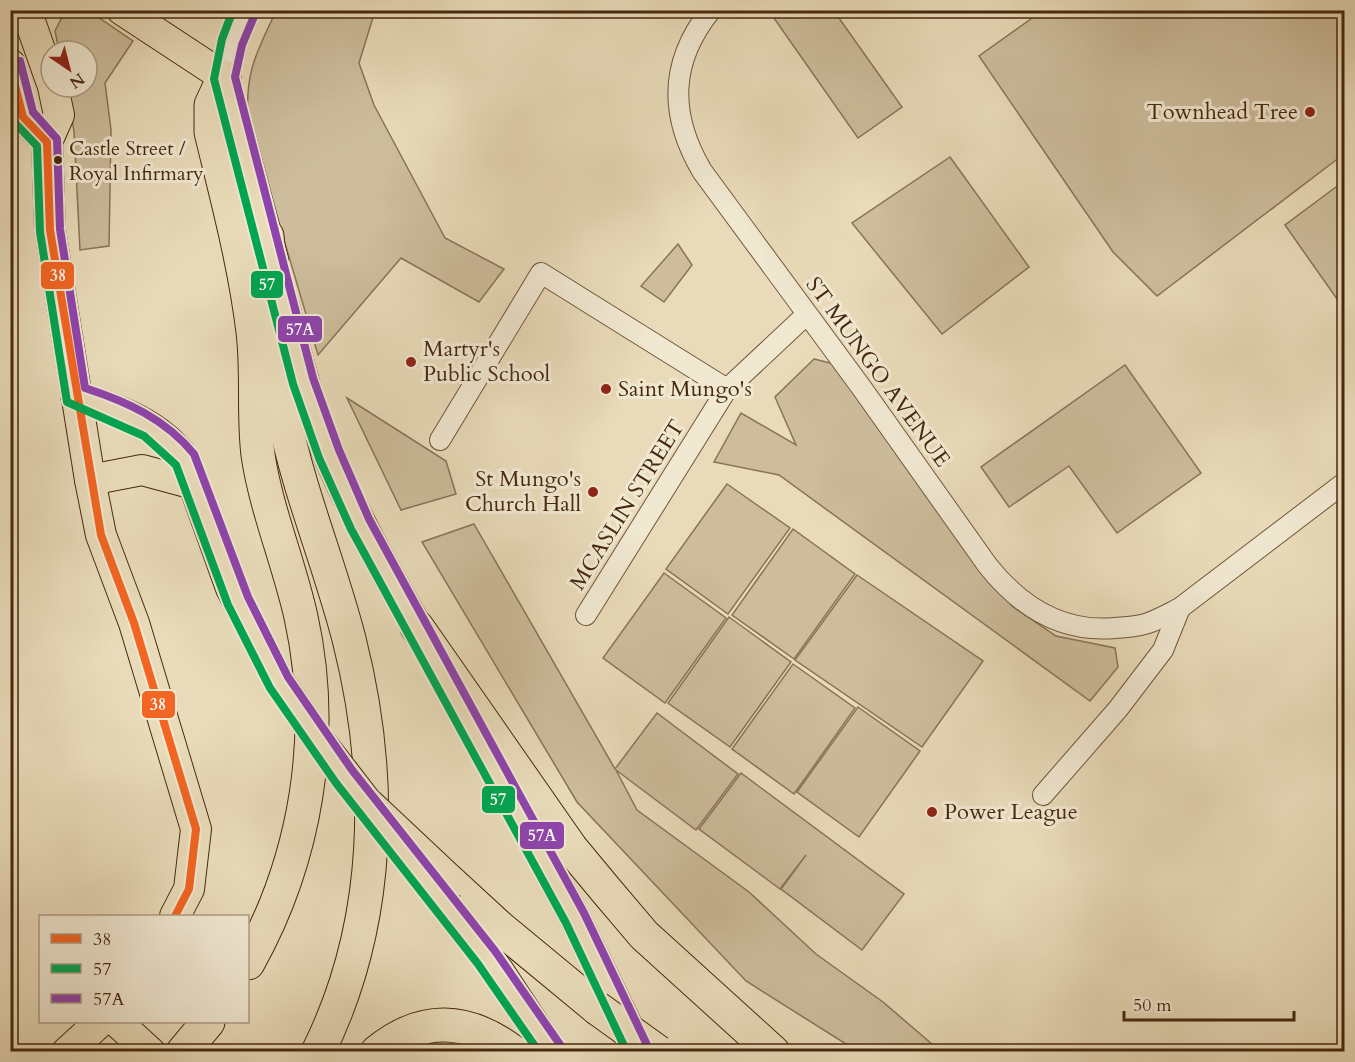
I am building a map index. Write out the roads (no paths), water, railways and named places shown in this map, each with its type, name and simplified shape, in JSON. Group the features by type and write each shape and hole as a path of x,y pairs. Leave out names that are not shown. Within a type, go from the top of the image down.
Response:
{"highway":[{"path":"224,77 211,105 210,118 247,290 255,355 258,454 301,618 311,707 309,766 302,823 275,910 249,961"},
{"path":"267,236 283,416 349,640 366,730 372,784 371,861 363,917 349,976 318,1052"},
{"path":"417,627 572,848 605,889 644,935 773,1052"},
{"path":"368,805 449,894 499,927 597,1008 658,1052"},
{"path":"183,1052 207,1023"},
{"path":"377,1052 401,1035 425,1026 454,1025 479,1032 513,1052"}],"main road":[{"path":"122,10 224,77 303,381 329,454 360,524 531,833 639,1052"},
{"path":"10,48 28,12"},
{"path":"28,12 39,45"},
{"path":"10,64 23,117 47,142"},
{"path":"56,99 59,115 47,142 50,230 90,480 101,535 134,623 196,829 189,889 176,915"},
{"path":"76,396 118,410 157,431 172,443 185,460 231,588 278,680 318,740 368,805"},
{"path":"90,480 142,470 194,484"},
{"path":"449,894 552,1052"},
{"path":"67,1052 99,1023"},
{"path":"118,1023 147,1049"}],"street":[{"path":"224,77 232,42 245,10"},
{"name":"ST MUNGO AVENUE","path":"711,10 691,40 682,65 677,110 690,150 702,171 861,387 988,566 1003,585 1022,600 1040,613 1066,625 1102,629 1149,623 1180,608 1344,483"},
{"path":"440,440 541,273 727,389"},
{"name":"MCASLIN STREET","path":"586,615 727,389 806,315"},
{"path":"1043,795 1085,743 1118,709 1163,650 1180,608"}],"place":[{"name":"Townhead Tree","path":"1310,112"},
{"name":"Castle Street / Royal Infirmary","path":"58,160"},
{"name":"Martyr's Public School","path":"411,362"},
{"name":"Saint Mungo's","path":"606,389"},
{"name":"St Mungo's Church Hall","path":"593,492"},
{"name":"Power League","path":"932,812"}]}
